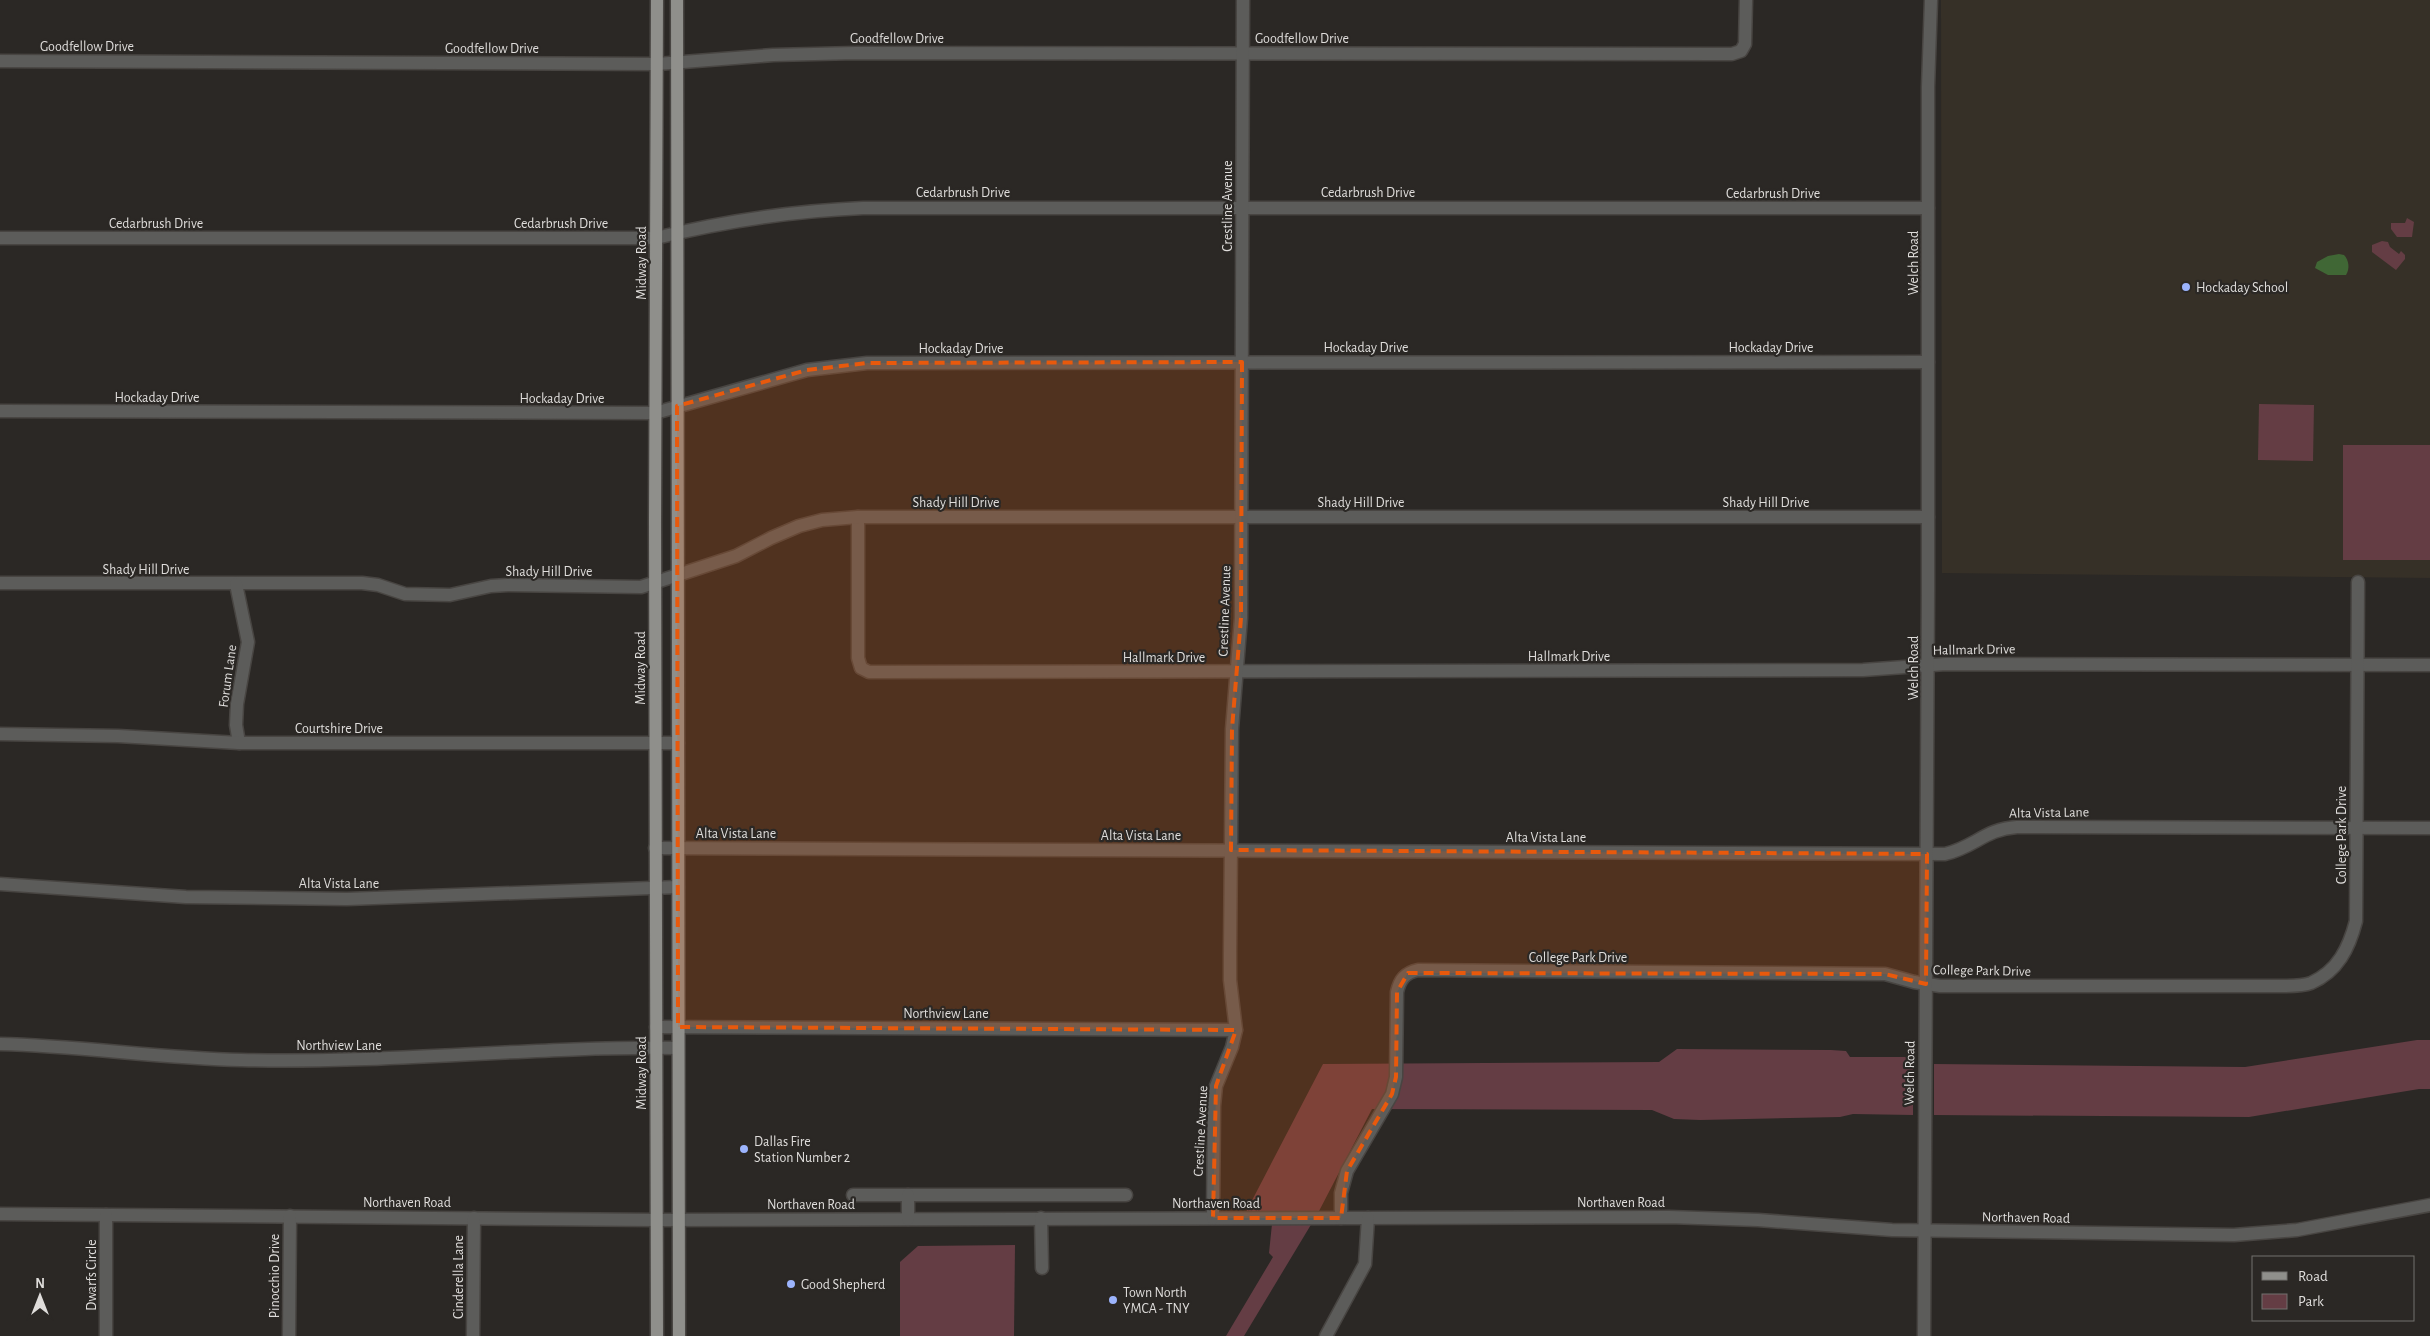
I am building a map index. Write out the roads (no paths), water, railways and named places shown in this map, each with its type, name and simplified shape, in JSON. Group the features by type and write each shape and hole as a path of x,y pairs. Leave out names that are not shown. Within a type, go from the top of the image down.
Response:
{"main road":[{"name":"Midway Road","path":"657,0 655,413 657,1336"},
{"path":"677,0 679,1336"}],"street":[{"name":"Crestline Avenue","path":"1213,1218 1214,1106 1216,1086 1232,1046 1236,1030 1230,980 1232,729 1241,618 1243,0"},
{"name":"Goodfellow Drive","path":"0,61 657,64 773,55 856,53 1732,54 1741,51 1745,44 1746,0"},
{"name":"Welch Road","path":"1924,1336 1930,0"},
{"name":"Cedarbrush Drive","path":"0,238 656,238 749,218 803,210 863,208 1928,208"},
{"name":"Hockaday Drive","path":"0,411 655,413 807,370 867,363 1928,362"},
{"name":"Shady Hill Drive","path":"0,583 362,583 405,594 450,595 491,586 508,585 641,586 736,556 770,538 800,526 822,520 858,517 1928,517"},
{"name":"Hallmark Drive","path":"858,517 858,658 861,668 869,672 1863,670 1928,665 2430,665"},
{"name":"College Park Drive","path":"1341,1218 1341,1193 1347,1170 1392,1094 1396,1076 1397,992 1400,981 1408,973 1428,970 1885,974 1926,984 2283,986 2309,984 2329,972 2344,955 2351,941 2356,921 2358,582"},
{"name":"Forum Lane","path":"236,584 248,642 237,704 236,725 239,743"},
{"name":"Courtshire Drive","path":"0,734 118,736 239,743 678,743"},
{"name":"Alta Vista Lane","path":"655,848 1945,854 1972,845 1986,833 2001,828 2017,827 2430,828"},
{"name":"Alta Vista Lane","path":"0,884 186,897 337,899 678,887"},
{"name":"Northview Lane","path":"656,1027 1236,1030"},
{"name":"Northview Lane","path":"0,1044 240,1060 378,1060 656,1047 678,1048"},
{"path":"853,1195 1126,1195"},
{"path":"908,1195 908,1219"},
{"path":"1086,1195 1086,1218"},
{"name":"Northaven Road","path":"0,1214 656,1220 1669,1217 1758,1220 1925,1231 2266,1233 2430,1205"},
{"name":"Dwarfs Circle","path":"106,1214 106,1336"},
{"name":"Pinocchio Drive","path":"289,1336 290,1216"},
{"name":"Cinderella Lane","path":"473,1336 474,1218"},
{"path":"1041,1218 1042,1268"},
{"path":"1326,1336 1365,1264 1368,1218"}],"place":[{"name":"Hockaday School","path":"2186,287"},
{"name":"Dallas Fire Station Number 2","path":"744,1149"},
{"name":"Good Shepherd","path":"791,1284"},
{"name":"Town North YMCA - TNY","path":"1113,1300"}]}
